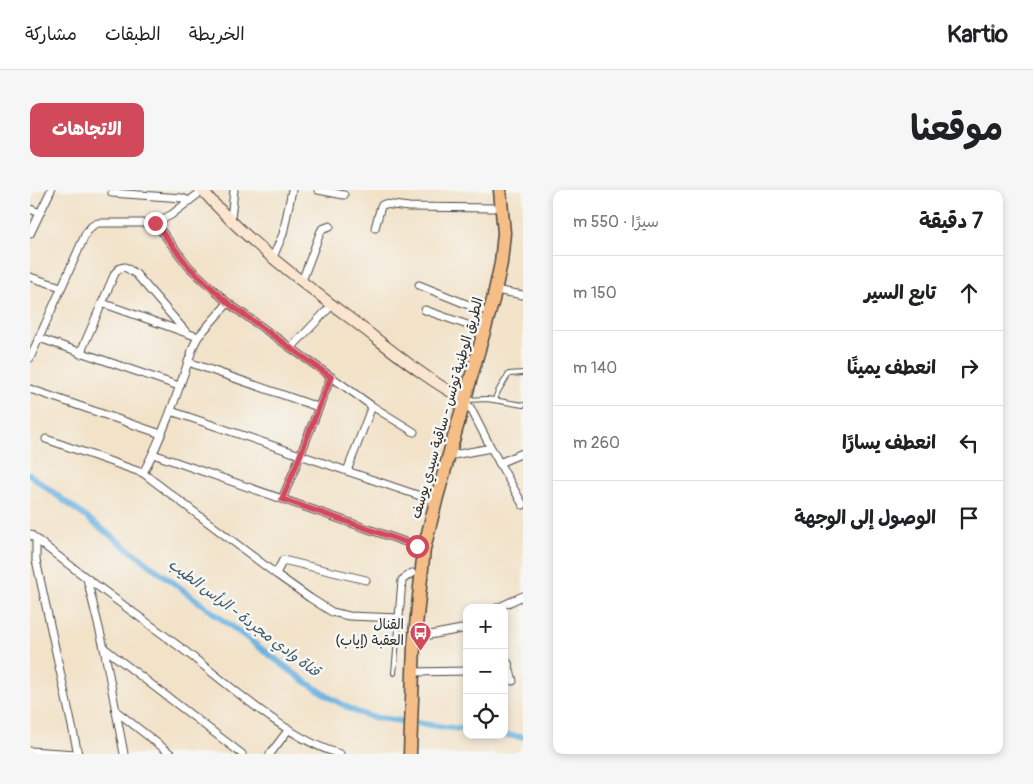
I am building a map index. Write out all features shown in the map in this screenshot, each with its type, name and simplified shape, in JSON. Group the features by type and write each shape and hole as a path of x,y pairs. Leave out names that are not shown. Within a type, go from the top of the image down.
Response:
{"highway":[{"name":"الطريق الوطنية تونس - ساقية سيدي يوسف","path":"407,703 413,672 414,638 424,549 448,456 476,328 492,271 495,249 492,190"},
{"name":"الطريق الوطنية تونس - ساقية سيدي يوسف","path":"403,754 406,732 412,573 429,499 495,290 504,240 500,190"},
{"name":"الطريق الوطنية تونس - ساقية سيدي يوسف","path":"406,732 410,754"}],"street":[{"path":"30,234 52,190"},
{"path":"30,358 61,287 86,234 92,226 98,223 155,223 171,215 202,190 231,219 302,281 422,374 461,398 471,409 523,505"},
{"path":"231,219 234,190"},
{"path":"273,257 283,234 292,190"},
{"path":"318,190 344,195"},
{"path":"112,193 182,198 189,201"},
{"path":"375,228 380,206 384,204 409,207 494,208"},
{"path":"30,209 40,213"},
{"path":"155,223 189,267 228,303 372,406 414,432"},
{"path":"302,281 322,229 330,226"},
{"path":"80,354 115,273 120,268 125,267 136,274 186,332"},
{"path":"30,277 61,287"},
{"path":"419,285 481,310"},
{"path":"495,290 523,296"},
{"path":"102,303 198,337"},
{"path":"143,473 162,434 198,337 228,303"},
{"path":"292,348 332,305"},
{"path":"425,310 476,328"},
{"path":"39,338 80,354 179,386"},
{"path":"188,362 318,407"},
{"path":"282,499 301,456 318,407 331,377"},
{"path":"30,388 162,434"},
{"path":"347,471 372,406"},
{"path":"171,411 429,499"},
{"path":"46,439 143,473 276,574 332,612 349,616 399,618 402,580 412,573"},
{"path":"448,456 491,448"},
{"path":"499,463 523,453"},
{"path":"153,454 417,546"},
{"path":"30,534 249,701 289,729 320,747 340,754"},
{"path":"30,752 77,754 36,560 36,539"},
{"path":"276,574 284,560 366,580"},
{"path":"87,579 104,648 124,754"},
{"path":"506,604 523,596"},
{"path":"414,638 463,629"},
{"path":"104,648 242,754"},
{"path":"508,663 512,681"},
{"path":"413,672 463,671"},
{"path":"116,711 171,754"},
{"path":"270,754 289,729"}],"lane":[{"path":"495,400 498,389 509,374 523,373"},
{"path":"461,398 495,400 523,405"},
{"path":"394,673 399,618"}],"waterway":[{"name":"قناة وادي مجردة - الرأس الطيب","path":"30,475 303,680 331,698 354,711 372,717 463,729"},
{"name":"قناة وادي مجردة - الرأس الطيب","path":"508,735 523,737"}],"place":[{"name":"القنال العقبة (إياب)","path":"420,651"}],"route":[{"path":"155,223 189,267 228,303 331,377 318,407 301,456 282,499 417,546"}]}
